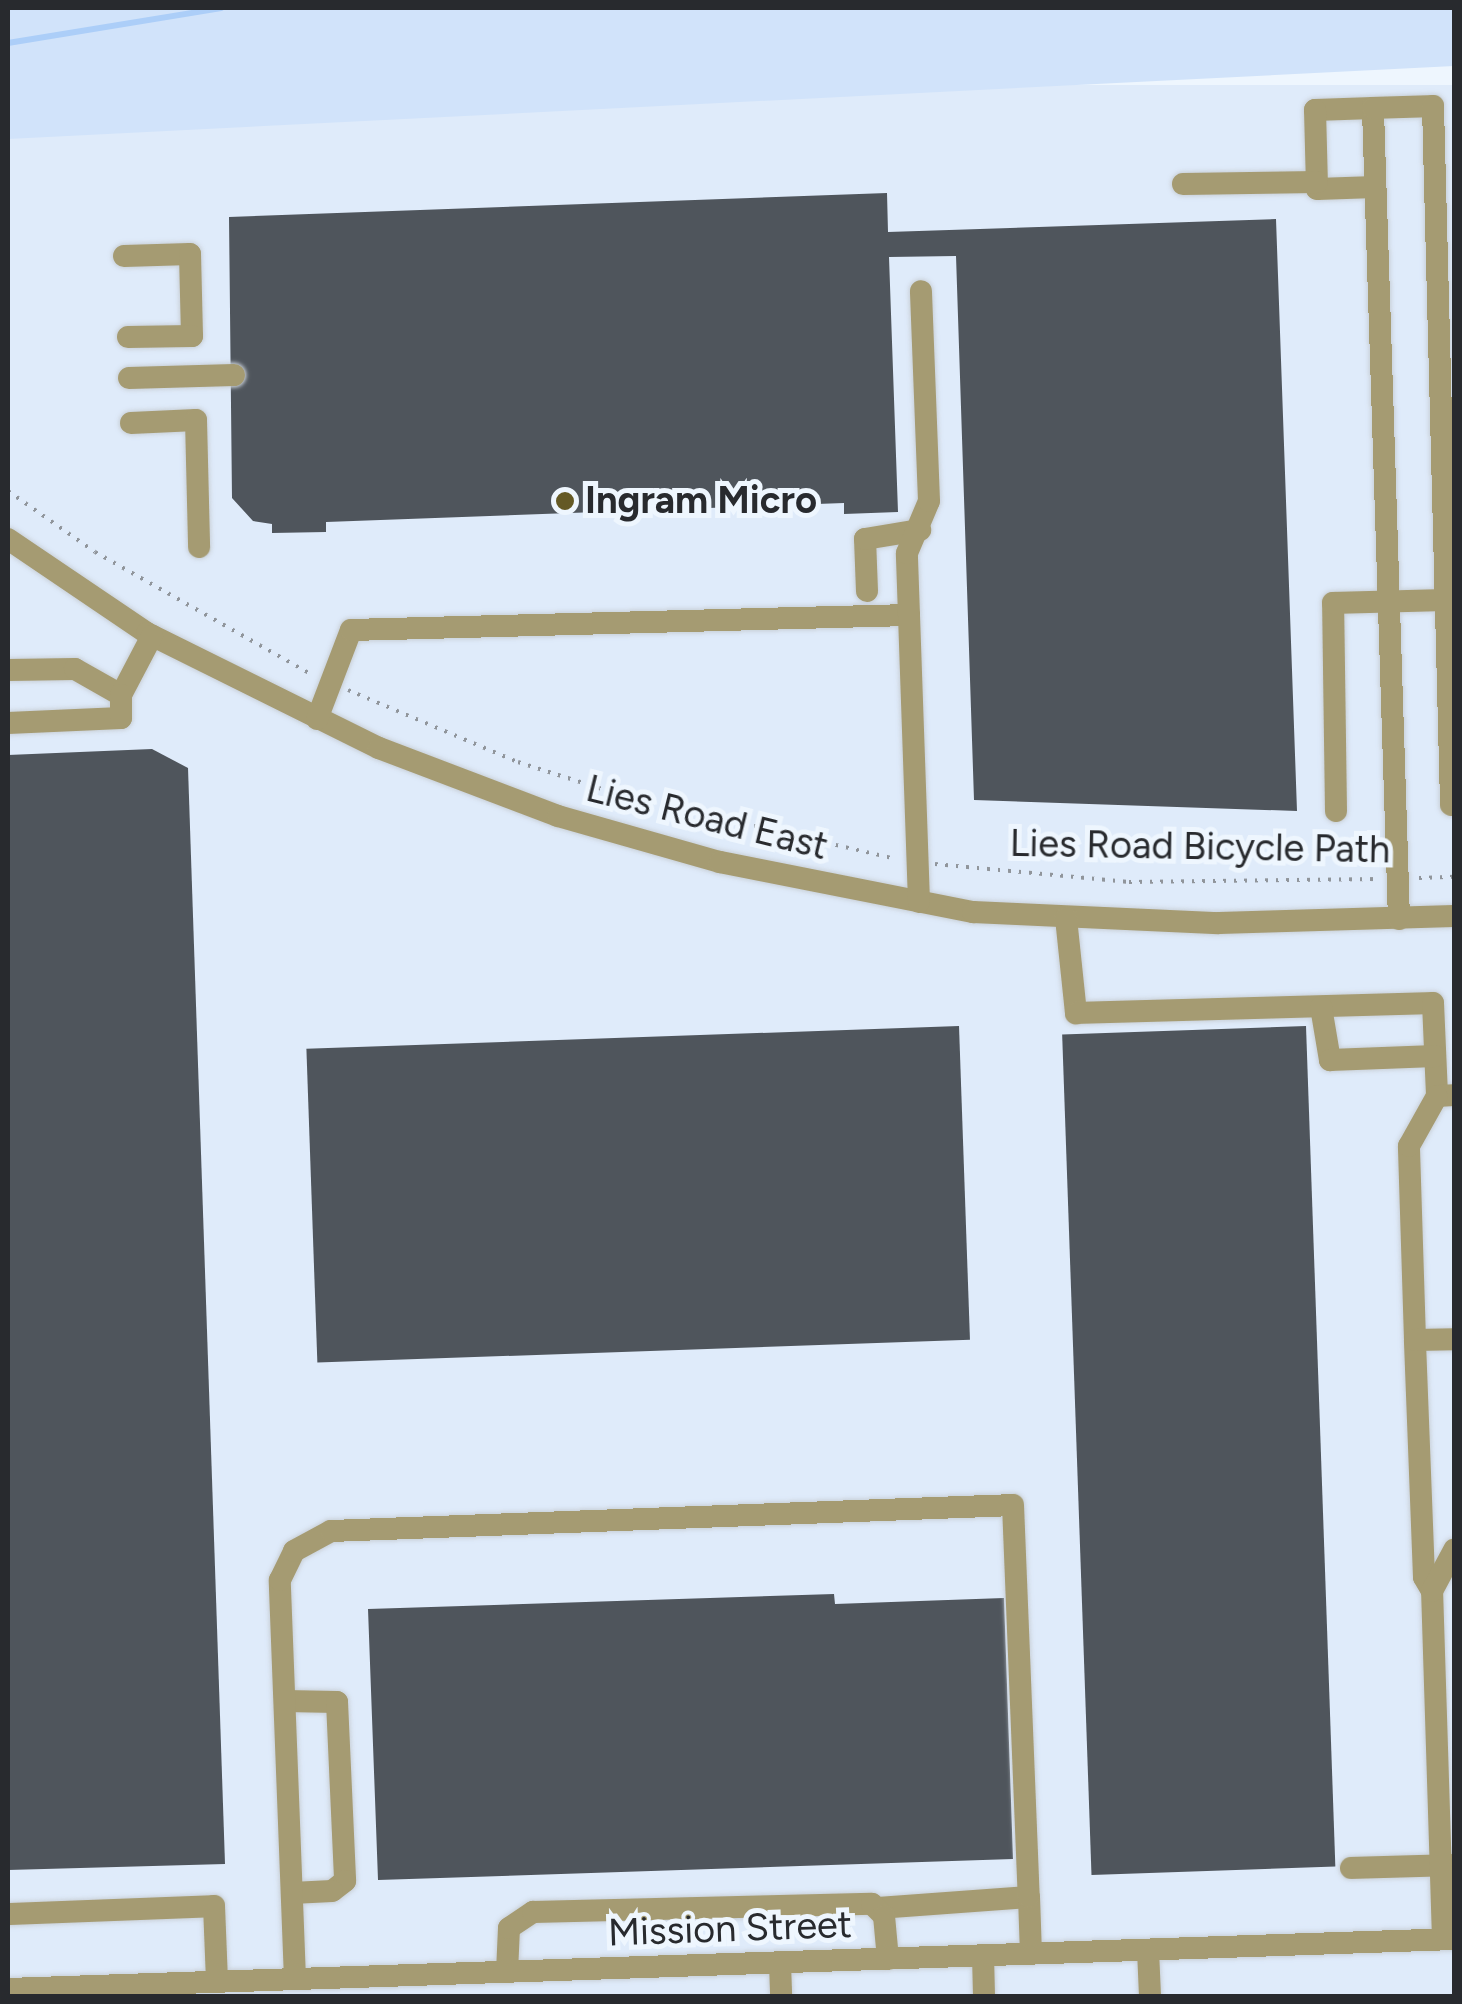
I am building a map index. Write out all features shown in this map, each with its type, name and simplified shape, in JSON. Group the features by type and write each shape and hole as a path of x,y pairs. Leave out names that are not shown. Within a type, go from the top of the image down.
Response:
{"street":[{"path":"1375,187 1317,189 1315,110 1433,106 1451,805"},
{"path":"1373,108 1399,919"},
{"path":"1183,184 1317,182"},
{"path":"124,256 190,254 192,336 128,338"},
{"path":"919,902 906,554 920,530 929,501 920,291"},
{"path":"129,378 234,375"},
{"path":"131,423 196,420 199,547"},
{"path":"867,591 865,538 920,530"},
{"name":"Lies Road East","path":"8,539 152,636 317,719 601,830 919,902 1066,918 1454,916"},
{"path":"1336,811 1334,603 1444,600"},
{"path":"317,719 351,630 909,615"},
{"path":"8,723 122,718 120,695 152,636"},
{"path":"8,670 75,669 120,695"},
{"path":"1066,918 1076,1013 1432,1003 1435,1056 1446,1096 1409,1146 1424,1576 1441,1585"},
{"path":"1322,1007 1330,1060 1435,1056"},
{"path":"1415,1340 1454,1339"},
{"path":"296,1980 280,1580 294,1551 319,1534 1013,1506 1031,1954"},
{"path":"1449,1939 1441,1585 1454,1550"},
{"path":"285,1700 337,1702 345,1881 332,1891 292,1892"},
{"path":"1351,1868 1448,1865"},
{"path":"525,1996 516,1972 510,1928 524,1913 859,1902 878,1908 1029,1897"},
{"path":"8,1914 214,1906 218,1982"},
{"path":"878,1908 888,1959"},
{"name":"Mission Street","path":"8,1989 1449,1939"},
{"path":"1148,1950 1150,1996"},
{"path":"983,1956 984,1996"},
{"path":"780,1962 781,1996"}],"path":[{"name":"Lies Road Bicycle Path","path":"8,491 216,624 331,683 518,762 622,795 918,862 1129,882 1454,877"}],"shaded area":[{"path":"8,8 1454,8 1454,66 8,139"},
{"path":"8,85 1454,85 1454,1996 8,1996"}],"building":[{"name":"Ingram Micro","path":"887,193 888,232 1276,219 1297,811 974,800 956,256 889,257 898,512 844,514 844,503 326,522 326,532 272,533 272,524 253,521 232,498 229,217"},
{"path":"152,749 188,768 225,1864 8,1870 8,755"},
{"path":"959,1026 970,1340 317,1363 306,1049"},
{"path":"1306,1026 1335,1866 1091,1875 1062,1035"},
{"path":"834,1594 835,1604 1004,1598 1013,1859 378,1880 368,1609"}],"waterway":[{"path":"8,43 221,8"}],"place":[{"name":"Ingram Micro","path":"565,501"}]}
